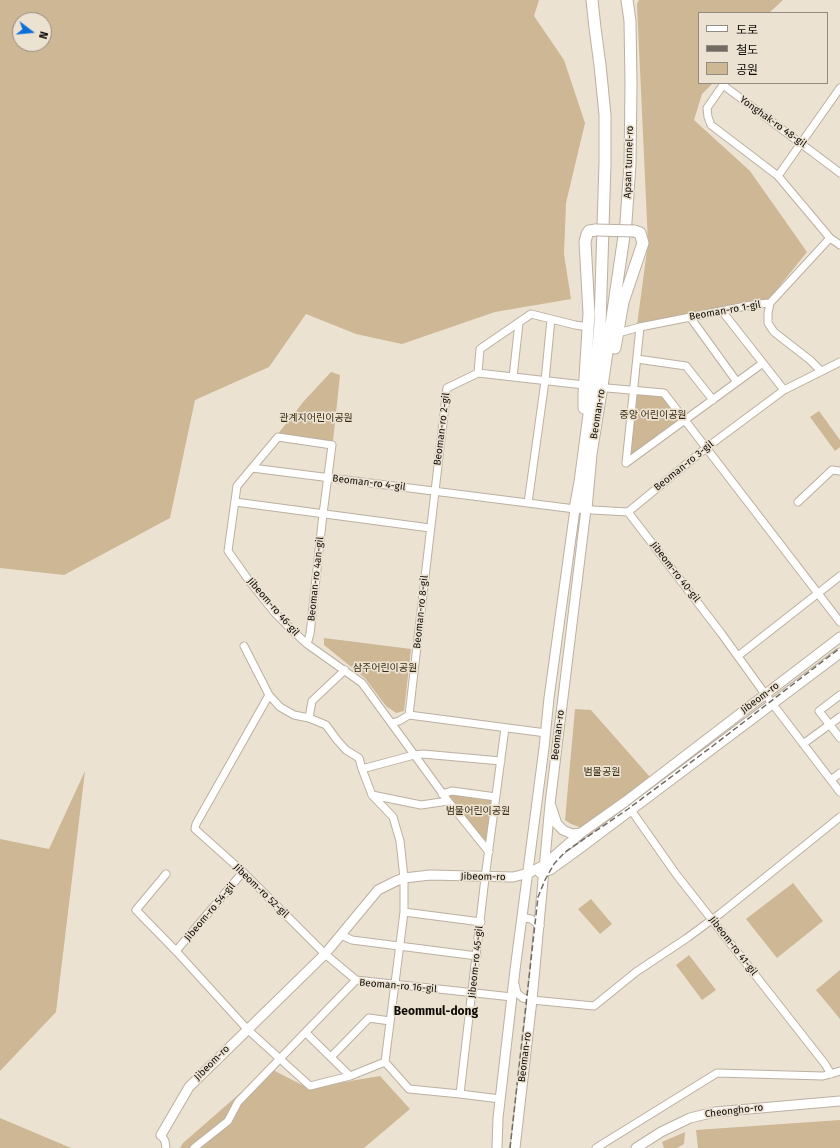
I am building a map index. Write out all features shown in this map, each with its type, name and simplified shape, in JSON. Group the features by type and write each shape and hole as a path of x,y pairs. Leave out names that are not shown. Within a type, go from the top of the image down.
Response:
{"highway":[{"path":"591,454 607,388 609,327 605,114 592,0"},
{"name":"Apsan tunnel-ro","path":"609,327 626,222 629,183 631,85 630,21 627,0"},
{"path":"585,442 584,385 589,313 585,260 586,234 589,231 596,230 634,231 640,233 643,243 623,302 609,327"},
{"name":"Beoman-ro","path":"575,509 598,347 609,327"},
{"name":"Beoman-ro","path":"586,509 591,454 606,366 609,327"}],"main road":[{"name":"Beoman-ro","path":"497,1148 500,1100 521,921 529,873 553,668 575,509"},
{"name":"Beoman-ro","path":"515,1148 540,926 550,804 586,509"},
{"name":"Jibeom-ro","path":"161,1135 189,1086 325,954 378,890 396,880 404,878 430,876 486,878 513,877 544,869 581,833 626,801 840,637"},
{"path":"544,869 550,870 570,856 840,653"},
{"path":"550,804 557,824 563,830 572,834 581,833"},
{"name":"Cheongho-ro","path":"636,1148 661,1132 690,1118 715,1112 840,1101"}],"street":[{"name":"Yonghak-ro 48-gil","path":"778,176 711,125 707,108 723,85 840,173"},
{"path":"840,88 778,176 830,238 840,246"},
{"name":"Beoman-ro 1-gil","path":"609,327 640,327 770,303 830,238"},
{"path":"770,303 768,323 774,332 810,360 820,370"},
{"path":"722,311 784,390"},
{"path":"584,385 478,373 480,349 531,314 588,327"},
{"path":"690,317 737,382"},
{"path":"528,503 545,381 551,319"},
{"path":"513,377 519,323"},
{"path":"640,327 626,463 763,363"},
{"path":"636,359 686,366 713,400"},
{"name":"Beoman-ro 3-gil","path":"628,512 706,448 784,390 820,370 840,362"},
{"name":"Beoman-ro 2-gil","path":"434,491 447,388 478,373"},
{"path":"607,388 633,389 664,393 840,622"},
{"name":"Beoman-ro 4an-gil","path":"252,468 278,437 332,445 308,644"},
{"path":"252,468 237,486 235,502 430,528"},
{"name":"Beoman-ro 4-gil","path":"252,468 575,509"},
{"path":"798,502 832,470 840,471"},
{"name":"Beoman-ro 8-gil","path":"409,715 434,491"},
{"name":"Jibeom-ro 46-gil","path":"235,502 228,551 250,582 275,613 294,632 362,684 442,794 489,852"},
{"path":"575,509 628,512"},
{"name":"Jibeom-ro 40-gil","path":"628,512 737,654"},
{"path":"840,576 737,654 772,704 840,792"},
{"path":"244,646 270,695 280,707 294,715 309,718 326,726 342,745 359,758 372,795 393,817 400,841 404,878 404,912 385,1062 409,1090 460,1094 500,1100"},
{"path":"309,718 312,702 345,670"},
{"name":"Jibeom-ro 52-gil","path":"270,695 196,824 195,829 243,872 325,954 356,980"},
{"path":"840,695 819,711 840,738"},
{"path":"392,724 409,715 546,732"},
{"path":"803,744 840,717"},
{"path":"486,878 505,728"},
{"path":"362,769 423,754 501,761"},
{"path":"830,780 840,773"},
{"path":"442,794 452,792 496,797"},
{"path":"372,795 421,805 448,801"},
{"name":"Jibeom-ro 41-gil","path":"631,810 676,874 825,1064 831,1074"},
{"path":"514,982 517,993 523,998 594,1006 636,972 687,938 712,919 840,817"},
{"name":"Jibeom-ro 54-gil","path":"176,951 243,872"},
{"path":"166,874 136,910 176,951 247,1029 310,1086 350,1076 385,1062"},
{"name":"Jibeom-ro 45-gil","path":"460,1094 486,878"},
{"path":"404,912 481,922"},
{"path":"521,921 526,918 531,919 540,926"},
{"path":"341,935 352,940 477,956"},
{"name":"Beoman-ro 16-gil","path":"194,1148 228,1121 238,1102 356,980 512,997"},
{"path":"331,1057 369,1018 390,1020"},
{"path":"306,1033 350,1076"},
{"path":"596,1148 717,1073 823,1076 840,1070"},
{"path":"161,1135 165,1142 166,1148"}],"green space":[{"path":"0,0 539,0 534,16 564,60 585,123 566,203 564,254 571,299 495,312 402,344 356,334 306,314 269,367 195,400 170,518 64,575 0,568"},
{"path":"639,0 783,0 770,12 698,12 698,84 712,84 702,94 694,120 750,171 807,252 769,299 637,325 648,243 637,4"},
{"name":"관계지어린이공원","path":"331,372 340,375 333,441 277,435 304,401"},
{"name":"중앙 어린이공원","path":"635,394 663,395 681,420 629,455"},
{"path":"819,411 840,440 840,447 835,451 810,417"},
{"name":"삼주어린이공원","path":"324,638 411,649 404,711 396,713 386,706 365,678 324,645"},
{"name":"범물공원","path":"575,709 591,710 650,777 582,828 565,820"},
{"path":"85,771 56,1012 0,1071 0,839 49,849"},
{"name":"범물어린이공원","path":"450,793 495,798 488,848 448,796"},
{"path":"793,883 823,921 777,958 746,919"},
{"path":"591,899 612,924 600,934 578,909"},
{"path":"689,955 716,990 702,1000 676,965"},
{"path":"840,970 840,1019 816,990"},
{"path":"269,1068 308,1088 380,1076 410,1109 364,1148 180,1148 183,1143"},
{"path":"0,1118 71,1148 0,1148"},
{"path":"840,1120 840,1148 698,1148 696,1130"},
{"path":"685,1132 684,1144 677,1148 664,1148 662,1142"}],"railway":[{"path":"510,1148 538,897 554,864 565,852 628,809 840,648"}],"district":[{"name":"Beommul-dong","path":"436,1012"}]}
